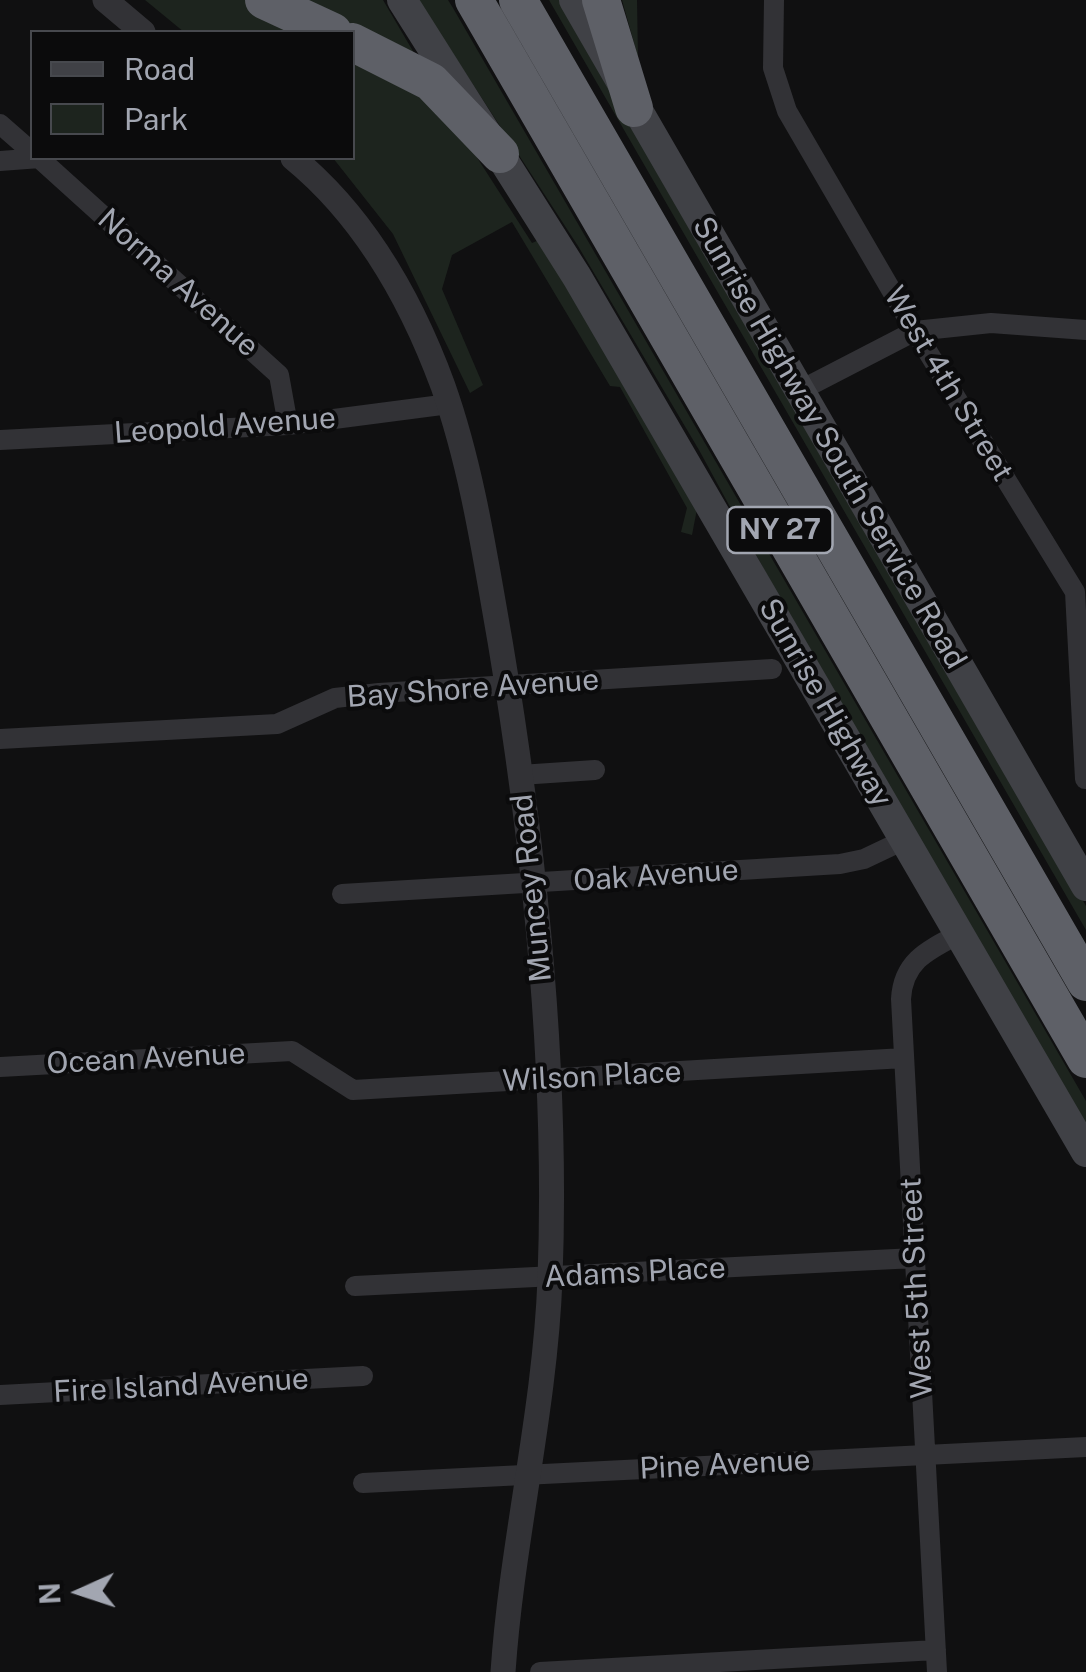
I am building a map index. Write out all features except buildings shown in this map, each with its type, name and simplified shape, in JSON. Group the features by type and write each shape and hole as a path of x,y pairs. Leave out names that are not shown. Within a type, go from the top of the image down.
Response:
{"highway":[{"path":"264,0 329,30"},
{"name":"Sunrise Highway","path":"474,0 1086,1059"},
{"name":"NY 27","path":"518,0 1086,982"},
{"path":"601,0 634,108"},
{"path":"355,44 430,82 500,154"}],"main road":[{"name":"Sunrise Highway","path":"402,0 578,277 1086,1152"},
{"name":"Sunrise Highway South Service Road","path":"574,0 1085,881"}],"street":[{"path":"104,0 142,30"},
{"name":"West 4th Street","path":"774,0 772,52 781,96 915,331 1075,592 1085,778"},
{"path":"0,124 30,150"},
{"path":"0,161 30,159"},
{"name":"Norma Avenue","path":"42,160 278,374 288,425"},
{"name":"Muncey Road","path":"295,160 344,205 376,250 426,344 449,404 476,509 508,687 534,884 546,1081 550,1277 530,1476 503,1672"},
{"path":"799,391 915,331 991,323 1086,330"},
{"name":"Leopold Avenue","path":"0,440 288,425 449,404"},
{"name":"Bay Shore Avenue","path":"0,739 277,724 336,698 772,669"},
{"path":"520,775 595,770"},
{"name":"Oak Avenue","path":"342,894 840,864 864,859 904,840"},
{"name":"West 5th Street","path":"937,1672 901,999 906,971 917,958 959,934"},
{"name":"Wilson Place","path":"292,1051 352,1090 904,1058"},
{"name":"Ocean Avenue","path":"0,1066 292,1051"},
{"name":"Adams Place","path":"355,1286 915,1258"},
{"name":"Fire Island Avenue","path":"0,1395 363,1376"},
{"name":"Pine Avenue","path":"364,1483 1086,1446"},
{"path":"540,1672 936,1650"}],"green space":[{"path":"145,0 252,0 319,30 182,30"},
{"path":"284,0 383,0 417,58"},
{"path":"418,0 448,0 453,8 1086,1101 1086,1125 820,672 699,450 578,246"},
{"path":"549,0 561,0 1086,906 1086,930"},
{"path":"622,0 637,0 638,57"},
{"path":"355,47 410,73 467,142 532,243 539,240 697,509 692,535 681,532 687,508 620,387 610,386 512,222 452,255 442,289 483,385 470,393 393,234 335,160 355,160"}]}
